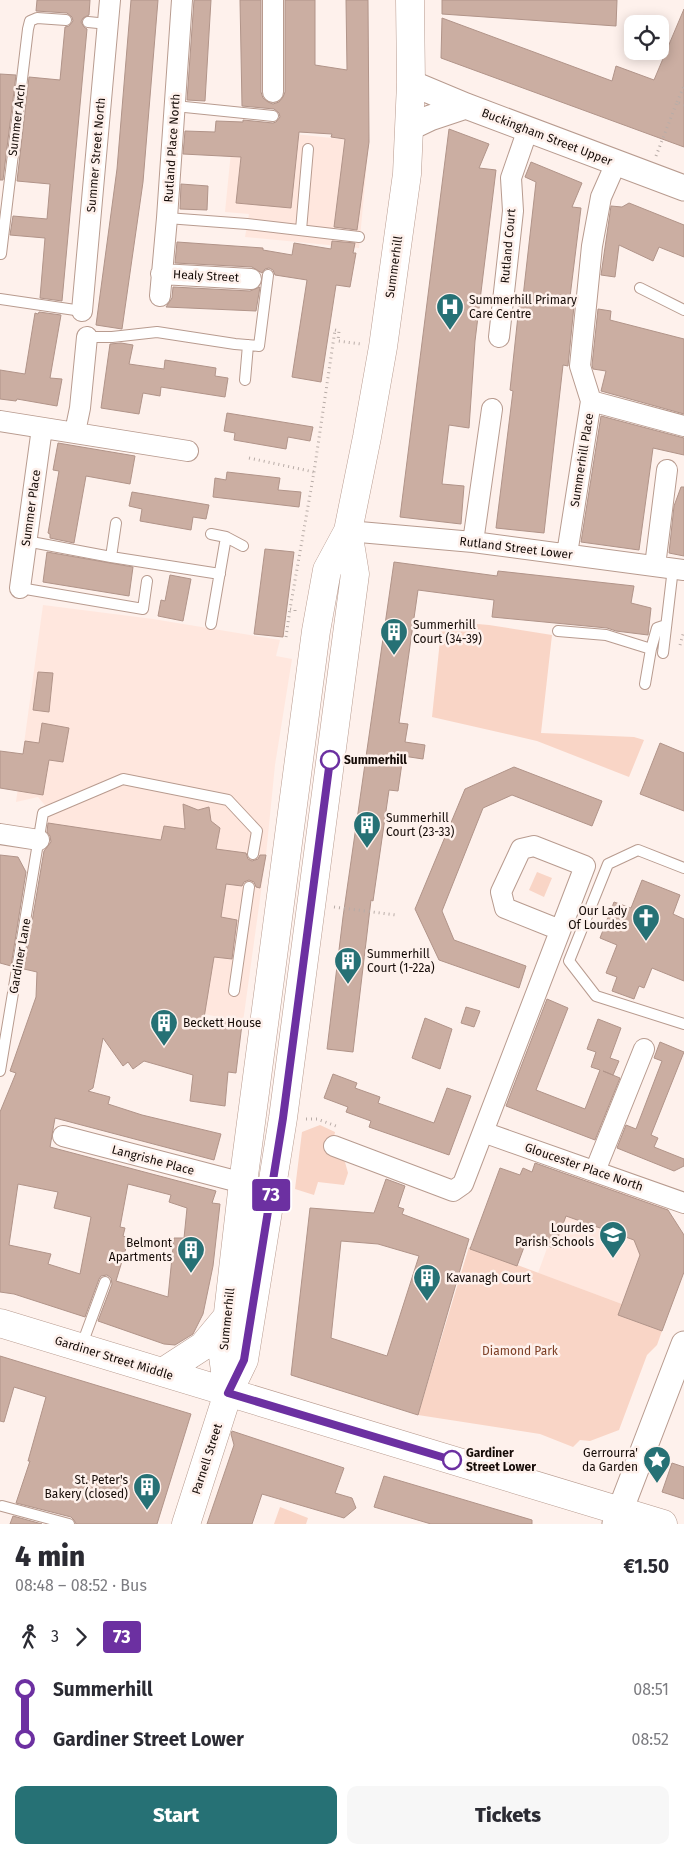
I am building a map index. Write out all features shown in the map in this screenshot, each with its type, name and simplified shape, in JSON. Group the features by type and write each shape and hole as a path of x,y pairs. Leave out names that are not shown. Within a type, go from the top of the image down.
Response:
{"main road":[{"name":"Summerhill","path":"228,1393 223,1356 242,1183 323,589 327,570 348,531 384,347 407,174 411,83 410,0"},
{"name":"Summerhill","path":"228,1393 244,1360 283,1118 355,574 348,531"},
{"path":"163,1372 203,1346 228,1316"},
{"name":"Gardiner Street Middle","path":"0,1323 228,1393"},
{"path":"228,1393 618,1517 663,1524"},
{"name":"Parnell Street","path":"186,1524 228,1393"}],"street":[{"name":"Summer Street North","path":"82,311 110,0"},
{"name":"Rutland Place North","path":"160,296 182,0"},
{"path":"273,0 273,92"},
{"name":"Buckingham Street Upper","path":"411,83 466,106 684,188"},
{"path":"409,128 466,106"},
{"name":"Rutland Court","path":"499,337 513,211 511,178 528,129"},
{"name":"Summerhill Place","path":"567,554 591,401 580,366 591,255 601,197 616,163"},
{"name":"Healy Street","path":"161,274 260,277"},
{"path":"75,432 80,408 87,337"},
{"path":"591,401 684,426"},
{"path":"473,542 492,409"},
{"path":"0,421 188,451"},
{"name":"Summer Place","path":"20,588 42,428"},
{"path":"667,470 671,568"},
{"name":"Rutland Street Lower","path":"348,531 473,542 671,568"},
{"path":"0,834 39,840"},
{"path":"337,1137 453,1191 463,1184 585,866 534,846 521,850 501,892 505,908 560,930"},
{"path":"596,1170 644,1049"},
{"name":"Gloucester Place North","path":"483,1132 684,1202"},
{"name":"Langrishe Place","path":"63,1136 242,1183"},
{"path":"618,1517 684,1344"}],"lane":[{"name":"Summer Arch","path":"1,254 30,21 37,18 66,20"},
{"path":"88,22 108,24"},
{"path":"175,106 274,116"},
{"path":"301,230 308,149"},
{"path":"167,218 247,224 360,237"},
{"path":"87,337 112,337 158,332 259,346 260,277"},
{"path":"640,288 684,310"},
{"path":"0,299 82,311"},
{"path":"245,380 248,345"},
{"path":"111,557 116,522"},
{"path":"211,534 226,536 242,546"},
{"path":"211,624 226,536"},
{"path":"26,541 111,557 220,574"},
{"path":"663,653 671,568"},
{"path":"20,588 143,609 147,581"},
{"path":"646,684 651,648 657,628 666,625"},
{"path":"558,631 606,635 651,648"},
{"name":"Gardiner Lane","path":"0,1071 43,813 123,779 228,800 257,831 253,854"},
{"path":"684,868 638,850 608,864 569,962 596,996 684,1024"},
{"path":"234,991 249,887"},
{"path":"81,1348 106,1282"},
{"path":"2,1506 69,1524"}],"path":[{"path":"648,175 684,86"},
{"path":"677,102 684,105"},
{"path":"286,637 314,472 335,330 339,331 338,341"},
{"path":"249,458 314,472"},
{"path":"290,609 295,610"},
{"path":"310,904 396,915"},
{"path":"303,1119 317,1119 337,1137"}],"shaded area":[{"path":"234,122 281,127 285,133 369,142 359,248 245,237 249,214 225,212"},
{"path":"43,605 153,619 280,640 276,656 292,659 275,765 266,855 243,1022 25,969 49,810 38,797 16,802"},
{"name":"Lourdes Parish Schools","path":"574,1174 667,1208 684,1235 684,1272 662,1331 618,1315 622,1304 538,1273"}],"green space":[{"path":"442,621 489,625 552,635 541,733 634,737 644,740 629,777 537,741 432,717"},
{"path":"537,872 552,878 544,897 529,890"},
{"path":"320,1125 335,1132 331,1152 345,1162 348,1173 344,1185 318,1182 314,1195 295,1189 302,1132"},
{"name":"Diamond Park","path":"469,1247 622,1304 618,1315 662,1331 657,1345 647,1355 619,1430 590,1441 580,1440 573,1447 540,1434 418,1415"},
{"path":"280,1507 308,1518 306,1524 274,1524"}],"building":[{"path":"37,0 90,0 89,15 83,18 81,22 87,29 62,301 40,298 45,238 10,235 13,216 47,219 50,184 17,181 29,77 60,80 65,27 69,26 73,21 72,17 67,13 36,11"},
{"path":"131,0 158,0 143,182 122,329 96,325 117,169"},
{"path":"194,0 211,0 205,101 187,100"},
{"path":"240,0 261,0 261,92 263,98 273,104 279,102 285,92 285,0 315,0 315,65 347,70 346,0 368,0 369,142 357,230 334,227 345,139 331,137 332,134 299,132 291,208 236,203 241,157 183,154 185,131 215,132 216,121 243,122 243,120 273,123 280,117 279,113 274,109 242,106"},
{"path":"442,0 617,0 616,26 442,14"},
{"path":"684,9 684,147 441,58 442,18 612,81 616,66 654,80 662,60 669,60 669,44"},
{"path":"0,74 16,75 3,180 0,180"},
{"name":"Summerhill Primary Care Centre","path":"449,129 489,144 479,168 496,170 475,341 469,428 449,425 442,484 464,486 461,524 400,517"},
{"path":"531,162 582,183 572,207 581,208 569,305 574,306 568,366 563,365 544,533 496,528 513,391 510,390 520,297 523,297 536,182 525,177"},
{"path":"181,184 208,186 207,210 180,209"},
{"path":"629,203 684,225 684,257 659,247 653,261 619,245 615,277 601,275 611,206 622,207"},
{"path":"332,241 355,243 353,253 356,253 350,287 336,285 321,382 292,377 307,280 275,275 273,270 269,268 265,269 262,273 252,267 175,263 177,242 263,248 263,250 292,255 294,243 331,249"},
{"path":"173,287 250,291 260,287 256,311 166,307 172,298"},
{"path":"598,309 611,311 610,320 684,339 684,414 601,391 606,371 593,369 592,365"},
{"path":"39,312 61,315 50,378 62,379 57,406 17,399 16,401 0,399 0,370 25,374 35,313 38,314"},
{"path":"110,344 133,345 129,364 164,369 165,360 216,368 215,376 228,378 225,397 161,387 160,396 143,393 139,414 101,408"},
{"path":"227,413 313,427 310,441 288,437 286,449 234,440 235,433 224,431"},
{"path":"601,416 684,438 684,455 653,448 639,550 581,542"},
{"path":"58,443 135,456 130,484 86,476 74,543 50,538 48,533 59,471 53,470"},
{"path":"227,472 280,478 278,490 301,492 299,507 213,497 215,478 226,480"},
{"path":"681,487 684,487 684,556 669,553 674,506"},
{"path":"132,492 209,505 206,519 193,517 191,530 140,521 142,509 129,506"},
{"path":"265,549 294,552 283,637 254,634"},
{"path":"47,552 133,567 129,596 43,582"},
{"path":"394,562 497,576 498,571 634,586 631,603 651,608 648,635 607,628 492,617 494,600 418,590 399,723 408,724 405,742 425,745 423,759 403,756 398,791 389,790 373,901 371,900 353,1052 327,1049 343,917"},
{"path":"170,575 191,579 183,621 158,616 161,600 165,601"},
{"path":"38,672 53,673 49,712 33,710"},
{"path":"42,723 69,728 63,762 49,760 43,795 0,788 0,751 23,754 25,741 39,743"},
{"path":"660,743 684,753 684,811 640,794"},
{"path":"514,767 602,801 592,826 512,795 483,808 442,911 454,940 526,966 519,988 439,960 415,909 465,789"},
{"path":"183,804 198,810 209,807 211,821 220,828 216,849 246,853 248,859 252,861 258,859 260,855 266,855 260,888 256,887 254,882 249,880 244,882 242,886 226,884 221,917 237,920 232,959 214,957 204,1018 242,1024 236,1073 228,1072 225,1106 190,1101 193,1075 144,1061 133,1069 128,1062 123,1066 103,1038 93,1088 88,1091 110,1097 108,1104 142,1115 221,1134 214,1160 55,1118 50,1147 216,1191 212,1203 220,1204 213,1266 203,1314 193,1334 175,1345 164,1344 98,1321 112,1284 111,1278 107,1275 101,1276 99,1279 85,1317 14,1294 0,1292 0,1112 16,1073 10,1071 36,997 37,972 24,969 44,851 51,842 47,832 48,823 161,840 164,826 185,829","holes":["18,1184 58,1192 54,1208 91,1217 80,1274 48,1264 51,1254 9,1245","128,1184 171,1195 169,1202 187,1208 184,1238 174,1238 168,1297 116,1281 129,1238 123,1236 125,1228 120,1227"]},
{"path":"0,855 18,857 26,872 11,966 0,963"},
{"name":"Our Lady Of Lourdes","path":"642,880 680,895 673,914 684,919 684,981 652,968 644,988 639,986 634,999 612,991 617,977 606,973 617,945 600,938 614,902 631,908"},
{"path":"547,999 568,1008 536,1090 585,1109 600,1070 591,1067 596,1052 587,1049 598,1019 621,1028 610,1058 619,1061 613,1075 603,1071 620,1078 595,1140 506,1106"},
{"path":"466,1007 480,1011 474,1027 461,1023"},
{"path":"425,1018 452,1029 440,1069 412,1058"},
{"path":"660,1042 684,1052 651,1135 658,1138 654,1147 684,1159 684,1166 674,1171 617,1148 626,1125 636,1129 662,1061 654,1058"},
{"path":"333,1074 357,1083 355,1088 380,1097 378,1103 434,1123 447,1088 471,1096 449,1155 369,1127 371,1121 346,1112 348,1107 324,1098"},
{"path":"535,1163 668,1210 684,1235 684,1272 662,1331 618,1315 640,1255 634,1240 566,1216 554,1248 527,1239 517,1266 470,1249 500,1168 520,1175 523,1168 532,1172"},
{"name":"Kavanagh Court","path":"386,1179 405,1186 398,1207 404,1209 402,1214 469,1239 418,1415 291,1375 310,1208 374,1213","holes":["341,1241 378,1244 419,1256 387,1356 331,1338"]},
{"path":"0,1356 191,1414 157,1524 76,1524 71,1517 16,1503 30,1461 28,1461 46,1397 14,1387 4,1422 0,1421"},
{"path":"232,1431 344,1468 335,1493 352,1498 356,1508 344,1518 262,1494 252,1524 207,1524 234,1445"},
{"path":"672,1463 684,1467 684,1499 662,1492"},
{"path":"384,1476 532,1520 532,1524 431,1524 374,1507"},
{"path":"13,1516 42,1524 10,1524"}],"bus line":[{"name":"73","path":"330,760 283,1118 244,1360 228,1393 452,1460"}],"place":[{"name":"Summerhill Primary Care Centre","path":"450,331"},
{"name":"Summerhill Court (34-39)","path":"394,656"},
{"name":"Summerhill","path":"330,760"},
{"name":"Summerhill Court (23-33)","path":"367,849"},
{"name":"Our Lady Of Lourdes","path":"646,942"},
{"name":"Summerhill Court (1-22a)","path":"348,985"},
{"name":"Beckett House","path":"164,1047"},
{"name":"Lourdes Parish Schools","path":"613,1259"},
{"name":"Belmont Apartments","path":"191,1274"},
{"name":"Kavanagh Court","path":"427,1302"},
{"name":"Gardiner Street Lower","path":"452,1460"},
{"name":"Gerrourra' da Garden","path":"657,1484"},
{"name":"St. Peter's Bakery (closed)","path":"147,1511"}]}
